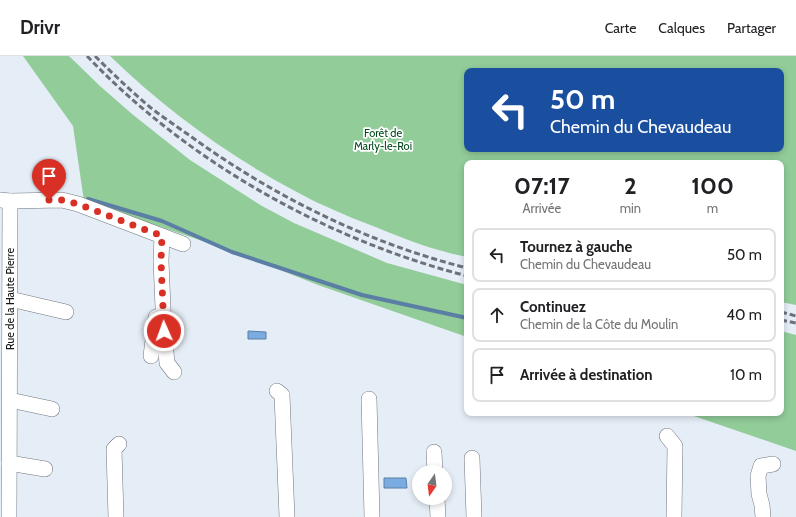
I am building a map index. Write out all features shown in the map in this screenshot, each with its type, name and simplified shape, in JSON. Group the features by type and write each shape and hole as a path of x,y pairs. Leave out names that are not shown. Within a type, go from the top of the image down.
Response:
{"street":[{"path":"5,200 62,200 78,204 183,244"},
{"name":"Rue de la Haute Pierre","path":"5,200 10,299 9,517"},
{"path":"151,356 156,320 152,252 157,234"},
{"path":"157,234 161,261 167,363 174,372"},
{"path":"10,299 66,312"},
{"path":"277,391 282,395 287,517"},
{"path":"369,399 372,517"},
{"path":"10,400 52,409"},
{"path":"667,436 675,446 674,517"},
{"path":"116,517 114,449 119,444"},
{"path":"434,452 435,465"},
{"path":"472,458 474,517"},
{"path":"9,463 45,469"},
{"path":"763,517 758,476 761,466 773,464"},
{"path":"375,468 376,517"},
{"path":"437,505 438,517"}],"green space":[{"path":"23,56 69,56 132,114 190,160 262,206 294,223 387,263 464,284 464,336 318,285 238,253 84,201 73,126"},
{"name":"Forêt de Marly-le-Roi","path":"110,56 796,56 796,305 784,303 784,160 464,160 464,256 400,237 338,212 295,191 245,162 221,146 175,113"},
{"path":"784,332 796,335 796,451 694,416 784,416"}],"water":[{"path":"248,331 266,332 266,339 248,339"},
{"path":"384,478 406,478 407,488 384,488"}],"waterway":[{"path":"88,199 162,221 232,252 362,295 464,317"}],"railway":[{"path":"87,56 127,94 169,130 214,162 262,192 311,218 362,241 414,260 464,275"},
{"path":"95,56 151,108 224,160 256,180 324,216 358,231 430,258 464,267"},
{"path":"784,313 796,316"},
{"path":"784,321 796,323"}],"route":[{"path":"49,200 62,200 78,204 162,236 161,261 164,331"}]}
